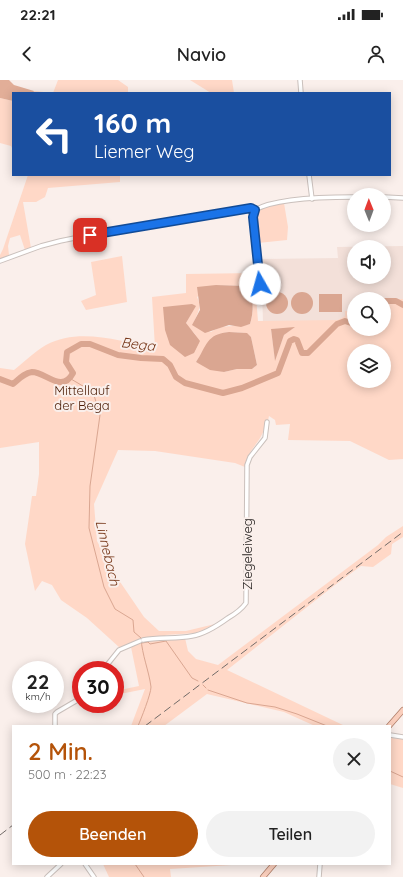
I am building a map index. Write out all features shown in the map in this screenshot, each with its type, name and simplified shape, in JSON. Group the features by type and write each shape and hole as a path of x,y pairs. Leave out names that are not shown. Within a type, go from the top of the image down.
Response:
{"main road":[{"path":"390,725 403,710"},
{"path":"263,877 273,865"}],"street":[{"path":"300,80 301,92"},
{"path":"309,176 312,199"},
{"path":"0,261 41,246 112,231 251,208 255,210 266,205 312,199 347,197"},
{"path":"391,198 403,198"},
{"path":"255,210 253,217 260,284"},
{"name":"Ziegeleiweg","path":"110,661 118,650 142,641 189,637 201,634 236,613 246,602 246,465 264,438 267,422"},
{"path":"55,725 55,714 72,703"},
{"path":"391,736 403,737"},
{"path":"47,877 60,865"},
{"path":"86,865 94,877"},
{"path":"319,877 320,865"}],"shaded area":[{"path":"0,80 9,80 14,85 34,91 12,92 12,101 0,98"},
{"path":"391,246 403,246 403,299 391,299 391,292 347,292 347,311 345,311 345,322 263,322 261,259 338,258 337,247 347,247 347,284 391,284"},
{"path":"216,285 247,286 253,305 250,324 241,327 229,325 205,333 192,325 200,310 197,287"},
{"path":"277,292 285,295 288,303 285,311 277,314 269,311 266,303 269,295"},
{"path":"302,292 310,295 313,303 310,311 302,314 294,311 291,303 294,295"},
{"path":"319,294 342,294 342,312 319,312"},
{"path":"192,304 196,306 186,323 200,341 194,353 185,357 170,345 165,330 163,307"},
{"path":"295,327 284,335 275,361 271,329"},
{"path":"221,333 247,333 251,337 257,365 252,369 237,369 224,372 210,370 196,362 211,338"}],"green space":[{"path":"58,80 118,80 128,87 128,92 53,92"},
{"path":"190,80 232,80 234,92 209,92"},
{"path":"0,98 12,101 12,148 11,146 0,143"},
{"path":"28,176 120,176 120,182 48,188 45,197 36,202 23,202 31,248 25,250 20,235 10,238 8,246 9,255 0,259"},
{"path":"284,203 288,227 287,240 258,243 256,224 257,213 265,208"},
{"path":"122,256 127,302 86,310 81,301 96,295 91,262"},
{"name":"Mittellauf der Bega","path":"254,273 258,321 338,320 345,316 345,311 347,311 347,336 391,336 391,299 403,299 403,459 389,460 350,441 288,440 290,424 276,425 275,420 269,416 267,425 265,425 264,431 248,456 245,467 235,463 155,451 118,450 94,504 97,541 114,573 144,617 159,631 186,631 215,624 197,633 165,635 172,640 185,638 188,651 196,659 218,665 378,545 386,537 403,526 403,537 392,544 391,554 373,567 361,566 227,670 343,725 313,725 284,712 207,694 165,725 131,725 145,689 124,693 124,689 139,686 131,647 140,643 139,640 120,648 87,618 61,600 52,585 42,581 35,591 25,544 32,496 36,496 39,474 39,442 0,448 0,368 14,370 46,345 72,337 100,337 155,348 152,297 186,293 186,274","holes":["216,285 247,286 253,305 250,324 226,326 211,332 193,325 199,308 199,301 197,297","195,306 186,323 197,336 163,307","293,328 284,335 275,360 271,329","222,333 246,333 251,337 257,365 252,369 237,369 224,372 196,362 212,339"]},
{"path":"391,738 403,739 403,788 391,784"},
{"path":"103,865 232,865 170,869 171,877 109,877"}],"waterway":[{"name":"Bega","path":"391,301 396,301 403,305"},
{"name":"Bega","path":"0,379 13,384 24,375 32,372 59,382 64,382 69,379 73,373 66,362 67,352 81,344 90,344 118,355 163,359 170,365 176,377 185,383 223,393 242,388 278,373 290,341 294,339 297,340 302,353 308,353 337,324 347,322"},
{"name":"Linnebach","path":"71,379 93,392 100,415 90,486 89,528 104,587 115,609 133,620 134,632 141,638 151,690 138,725"},
{"path":"142,643 148,642 150,644 166,641 192,678 198,681"},
{"path":"203,685 206,688"},
{"path":"208,690 247,703 275,707 324,725"},
{"path":"391,771 403,777"},
{"name":"Linnebach","path":"136,865 144,877"}],"railway":[{"path":"146,725 403,532"},
{"path":"0,835 12,826"}],"route":[{"path":"90,235 251,208 255,210 253,217 260,284"}]}
